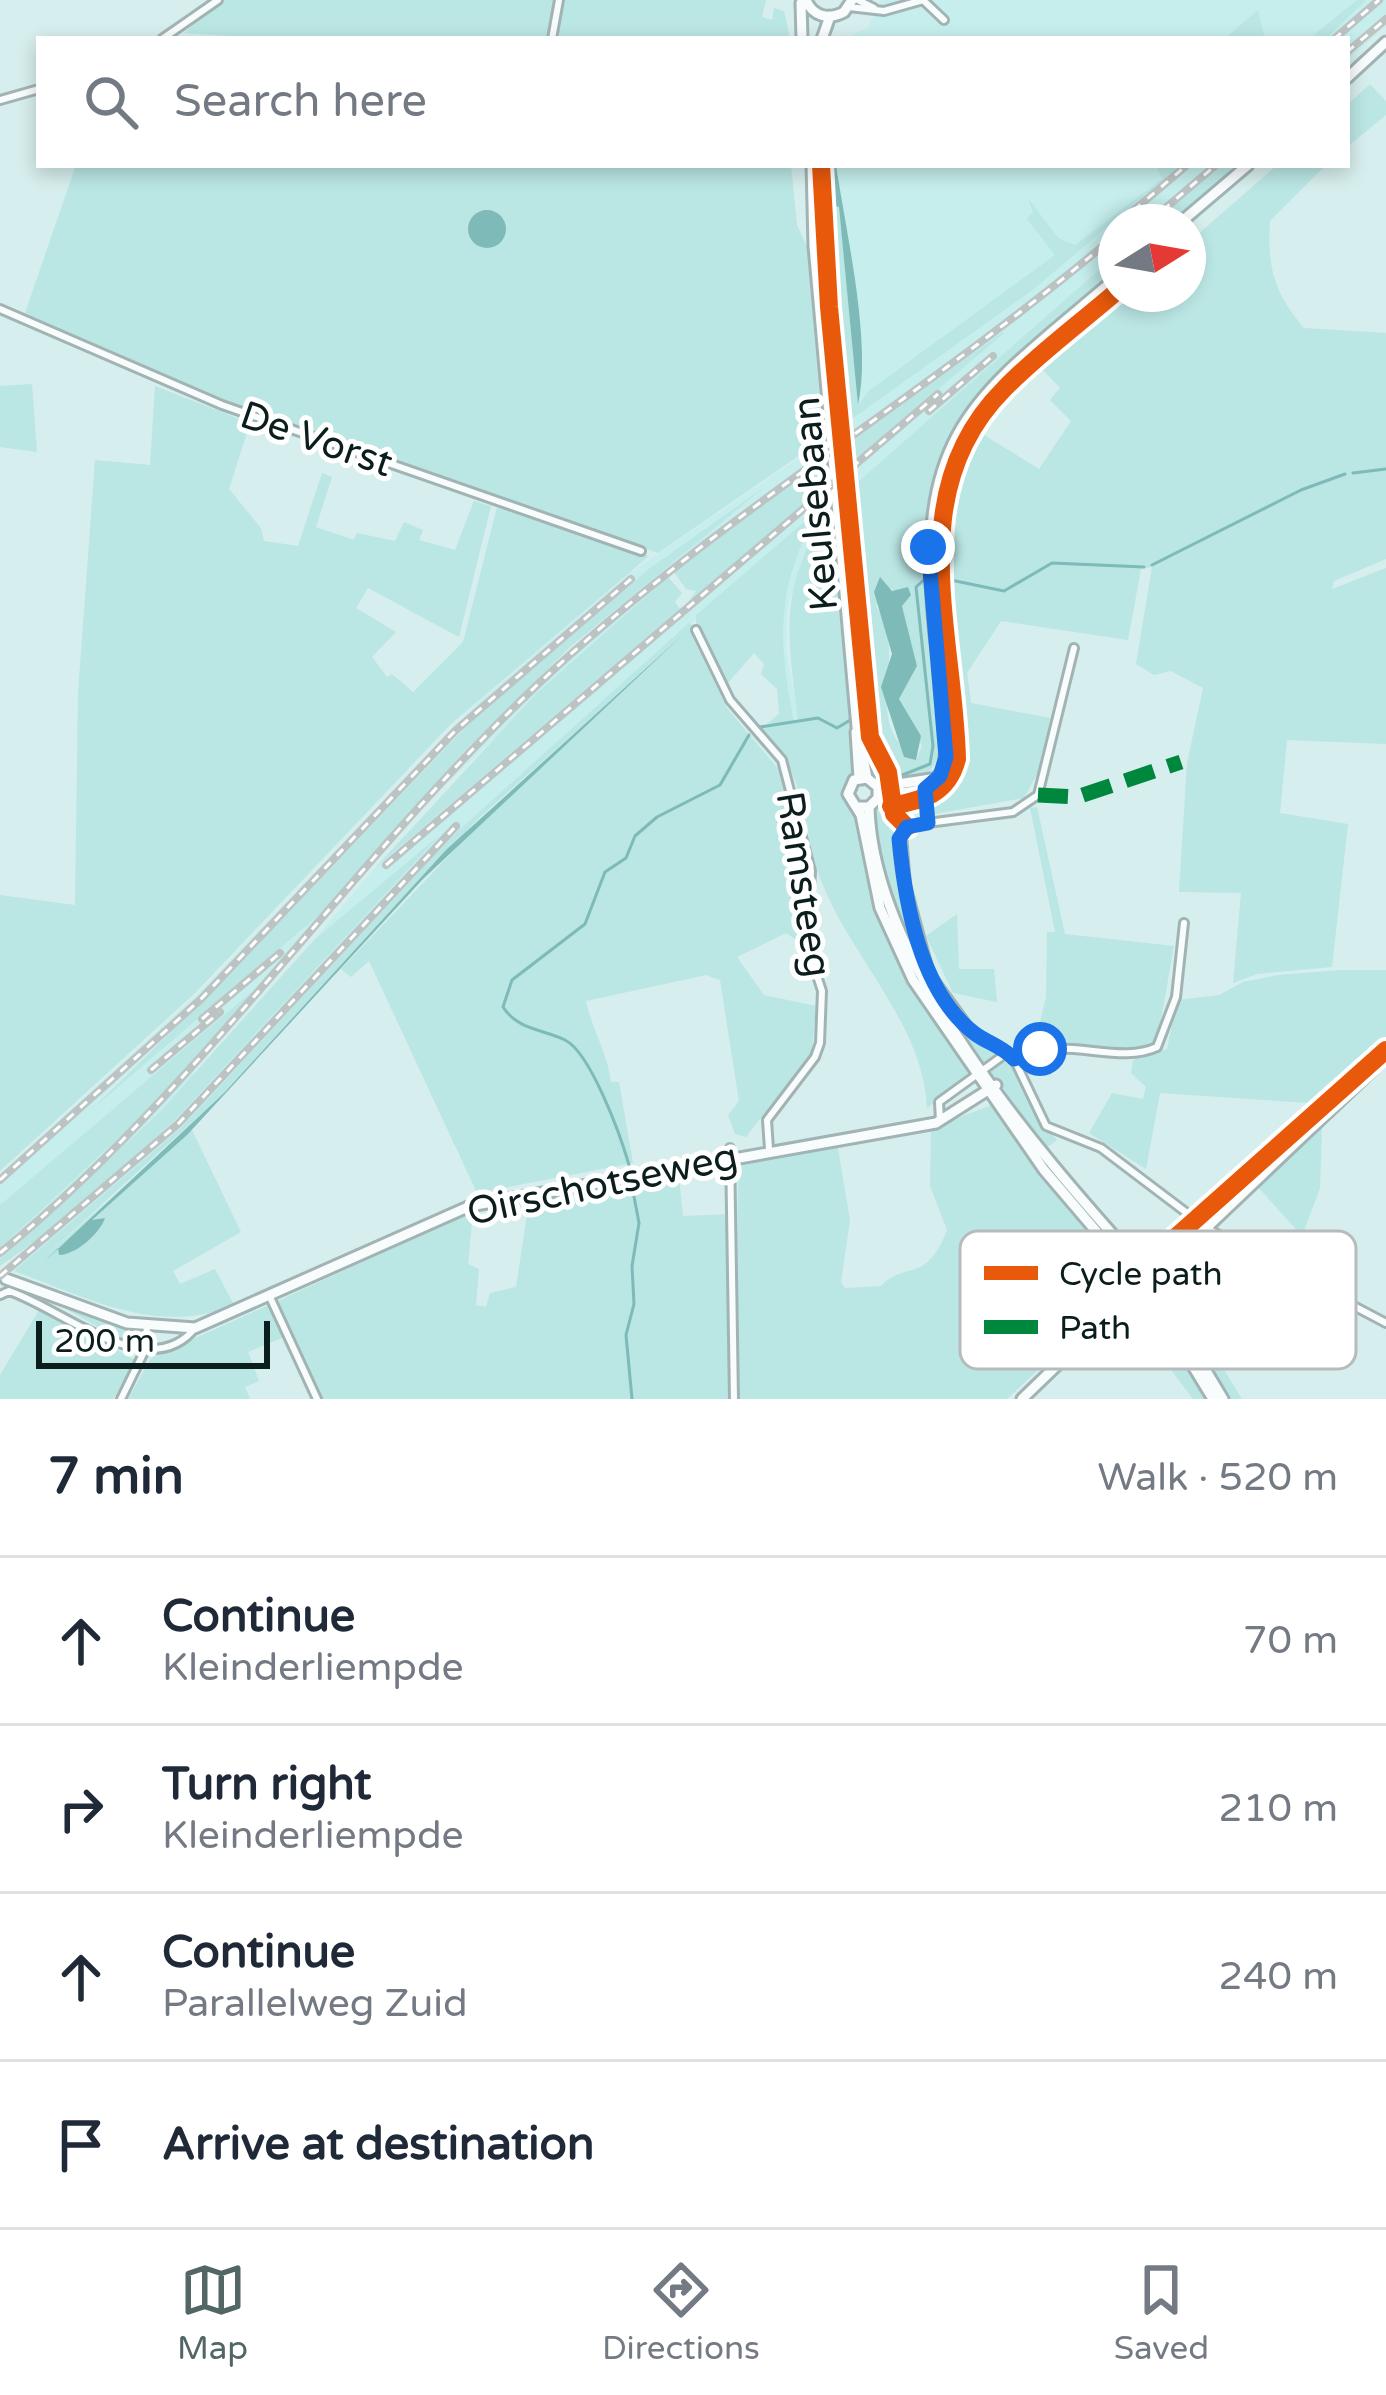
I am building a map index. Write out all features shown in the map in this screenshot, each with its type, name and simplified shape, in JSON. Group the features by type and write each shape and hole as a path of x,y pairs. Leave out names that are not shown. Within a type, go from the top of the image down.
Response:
{"main road":[{"path":"826,36 832,17 851,2"},
{"path":"804,36 805,5 832,17"},
{"path":"1350,75 1386,42"},
{"name":"Keulsebaan","path":"802,168 809,185"},
{"name":"Keulsebaan","path":"812,168 809,185 863,778 848,794 863,807"},
{"path":"1202,204 1244,168"},
{"path":"1098,294 997,381 968,416 933,496 930,577 945,763 924,786 878,792 863,807 893,926 927,987 992,1088 1105,1231"},
{"path":"863,778 878,792"},
{"path":"1196,1231 1386,1057"},
{"name":"Oirschotseweg","path":"6,1280 147,1328 195,1328 470,1205 670,1173 731,1152 940,1120 992,1088"},
{"path":"1022,1399 1053,1369"},
{"path":"1196,1369 1213,1399"},
{"path":"1204,1369 1223,1399"}],"street":[{"path":"166,36 218,0"},
{"path":"553,36 559,0"},
{"path":"851,2 877,10 923,0 944,20"},
{"path":"0,100 36,90"},
{"name":"De Vorst","path":"0,309 222,405 640,551"},
{"name":"Ramsteeg","path":"696,630 730,700 782,760 811,871 807,945 822,991 820,1043 815,1058 767,1120 769,1149"},
{"path":"1074,648 1039,795 1013,812 907,827 899,839 923,955 930,974 970,1029 1011,1055 1046,1126 1112,1154 1216,1231"},
{"path":"924,786 928,823"},
{"path":"940,1120 939,1102 1011,1055 1040,1049 1141,1052 1157,1047 1178,987 1184,922"},
{"path":"731,1152 734,1399"},
{"path":"0,1294 11,1291 39,1302 144,1352"},
{"path":"269,1294 317,1399"},
{"path":"1356,1307 1386,1323"},
{"path":"121,1399 144,1352 147,1328"},
{"path":"144,1352 195,1328"}],"shaded area":[{"path":"220,0 554,0 547,36 184,33"},
{"path":"561,0 766,0 762,17 772,20 774,8 784,11 789,36 556,36"},
{"path":"881,0 1386,0 1386,26 1350,57 1350,36 850,36 868,28"},
{"path":"1357,0 1366,0 1329,36 1313,36"},
{"path":"1258,10 1264,36 1228,36"},
{"path":"1370,84 1386,101 1386,115 1350,145 1350,102"},
{"path":"75,168 791,168 797,225 807,247 823,439 658,553 233,405 25,313"},
{"path":"823,168 839,206 858,405 870,390 1055,255 1027,219 1033,212 1028,198 1058,238 1075,245 1098,227 1098,235 1030,292 842,426"},
{"path":"827,168 836,168 862,350 858,405 839,207 829,205"},
{"path":"836,168 1231,168 1189,204 1098,204 1098,281 858,486 854,482 848,488 844,446 850,441 844,444 843,428 855,419 850,420 860,372"},
{"path":"1159,168 1177,168 1129,204 1163,178"},
{"path":"1218,168 1238,168 1196,204 1176,204"},
{"path":"1274,168 1323,168 1270,221 1270,252 1279,291 1304,328 1386,333 1386,559 1334,581 1332,589 1386,568 1386,744 1287,740 1280,813 1348,824 1332,967 1257,974 1233,983 1241,893 1179,892 1187,763 1203,688 1171,671 1154,675 1136,664 1152,567 1141,569 1128,640 1001,621 967,673 971,703 1050,718 1042,766 1024,798 929,815 927,802 952,785 961,760 946,553 955,490 979,432 1039,469 1071,421 1050,400 1060,388 1041,368 1107,312 1206,312 1206,227"},
{"path":"487,210 500,216 506,229 500,242 487,248 474,242 468,229 474,216"},
{"path":"1098,271 1098,288 984,389 956,429 938,471 925,564 942,754 925,778 893,783 870,727 849,490","holes":["887,587 897,592 908,587 911,594 902,606 917,666 899,699 922,746 916,760 899,744 890,726 889,648 876,606"]},
{"path":"1004,333 846,468 844,446"},
{"path":"32,384 37,452 0,447 0,386"},
{"path":"155,386 250,423 229,489 261,528 264,541 298,546 322,473 332,477 316,527 354,540 357,533 395,541 404,522 423,530 419,540 455,550 474,501 491,506 459,637 368,588 356,608 396,632 372,657 387,677 392,674 413,692 463,642 498,503 649,556 451,724 195,993 0,1171 0,895 75,905 78,693 95,460 150,465"},
{"path":"825,440 826,455 674,570 450,780 446,771 527,687 667,564 767,487 655,564 484,708 226,978 90,1108 327,908 269,977 0,1205 0,1174 197,995 479,702 630,573"},
{"path":"826,458 829,483 687,604 696,591 686,589 673,571"},
{"path":"829,483 831,508 802,558 787,611 786,651 799,721 794,722 784,671 783,610 797,555 823,506 448,840 222,1088 128,1178 17,1269 7,1268 174,1121 424,850 314,940 375,868"},
{"path":"766,486 570,647 461,755 327,908 91,1110 226,978 484,708 650,568"},
{"path":"824,505 801,547 786,596 783,637 790,699 794,721 798,721 790,638 793,589 828,511 855,764 844,798 858,827 878,906 900,963 971,1076 927,1108 914,1050 825,890 797,786 778,748 761,729 779,714 777,689 761,674 764,664 754,653 728,683 733,696 729,697 696,622 696,615"},
{"path":"668,577 682,593 675,602 680,609 375,868 536,694"},
{"path":"880,577 892,591 908,587 911,595 902,606 917,666 899,699 921,736 916,760 904,757 881,687 892,654 874,592"},
{"path":"690,622 727,708 780,771 803,879 802,944 786,933 737,957 764,995 816,1006 812,1053 746,1137 735,1134 728,1115 739,1101 720,980 706,975 586,1001 611,1082 619,1082 633,1163 477,1193 369,961 351,977 341,969 482,821 686,633 479,818 225,1092 42,1259 191,1128 241,1232 173,1271 180,1284 215,1269 234,1305 206,1314 150,1315 95,1302 14,1271 181,1128 448,840"},
{"path":"685,633 423,879 187,1135 92,1220 105,1218 93,1236 66,1254 59,1255 58,1249 225,1092 446,850"},
{"path":"889,797 892,815 903,828 898,859 924,961 959,1019 997,1048 998,1057 986,1066 922,974 891,914 871,813"},
{"path":"1037,807 1065,934 1174,946 1157,1043 1148,1048 1034,1047 1046,997 1047,932 1055,932 1030,808"},
{"path":"440,835 174,1121 62,1222 0,1266 0,1259 159,1113 314,940"},
{"path":"957,914 959,969 994,969 997,1002 953,993 926,936"},
{"path":"1386,970 1386,1046 1324,1104 1160,1093 1146,1169 1089,1133 1112,1093 1143,1099 1146,1087 1131,1073 1133,1060 1167,1049 1177,1000 1219,995 1243,982 1278,975"},
{"path":"269,977 152,1107 0,1248 0,1205"},
{"path":"1003,1061 1012,1064 1038,1118 1057,1140 1045,1149 989,1071"},
{"path":"190,1068 196,1073 159,1113 0,1259 0,1248"},
{"path":"992,1105 1094,1231 960,1231 960,1369 1039,1369 1007,1399 736,1399 738,1161 837,1143 850,1220 841,1282 845,1288 881,1286 923,1265 947,1230 930,1186 931,1128"},
{"path":"1322,1128 1320,1188 1304,1231 1297,1231 1256,1185"},
{"path":"679,1176 683,1216 730,1214 729,1399 323,1399 278,1301 473,1211 468,1264 479,1269 476,1305 486,1307 490,1293 516,1287 529,1202"},
{"path":"59,1305 139,1330 140,1344 135,1348"},
{"path":"269,1305 284,1337 248,1352 259,1381 245,1387 250,1399 128,1399 151,1358"},
{"path":"41,1307 135,1360 113,1399 0,1399 0,1375"},
{"path":"1170,1369 1192,1369 1211,1399 1193,1399"},
{"path":"1207,1369 1224,1369 1242,1399 1225,1399"}],"waterway":[{"path":"1353,473 1386,469"},
{"path":"1152,565 1301,490 1345,474"},
{"path":"936,577 1004,591 1052,563 1144,567"},
{"path":"862,718 880,721 882,745 900,776 930,764 933,746 916,587 927,577"},
{"path":"760,727 818,718 837,728 852,719"},
{"path":"629,1165 604,1097 575,1048 523,1025 503,1007 512,980 585,924 605,872 626,858 635,836 657,817 720,785 749,735"},
{"path":"632,1186 639,1223 632,1266 634,1304 626,1335 632,1399"}],"railway":[{"path":"1337,36 1379,0"},
{"path":"1350,49 1386,19"},
{"path":"1141,204 1183,168"},
{"path":"1170,204 1212,168"},
{"path":"0,1253 143,1119 401,827 536,686 676,567 972,349 1098,250"},
{"path":"929,411 993,356"},
{"path":"386,865 938,394"},
{"path":"0,1180 201,999 456,730 631,579"},
{"path":"0,1276 178,1124 456,826"},
{"path":"202,1019 280,953"},
{"path":"151,1070 220,1012"}],"marked path":[{"path":"1038,795 1077,797 1181,762"}],"cycle path":[{"path":"821,168 829,307 870,737 888,772 894,814 907,827"},
{"path":"891,806 941,788 957,759 941,565 943,518 953,472 972,429 1004,389 1098,307"},
{"path":"1183,1231 1386,1050"}],"route":[{"path":"928,547 946,757 940,776 925,789 928,823 907,827 899,839 911,909 930,974 970,1029 1014,1059 1040,1049"}]}
